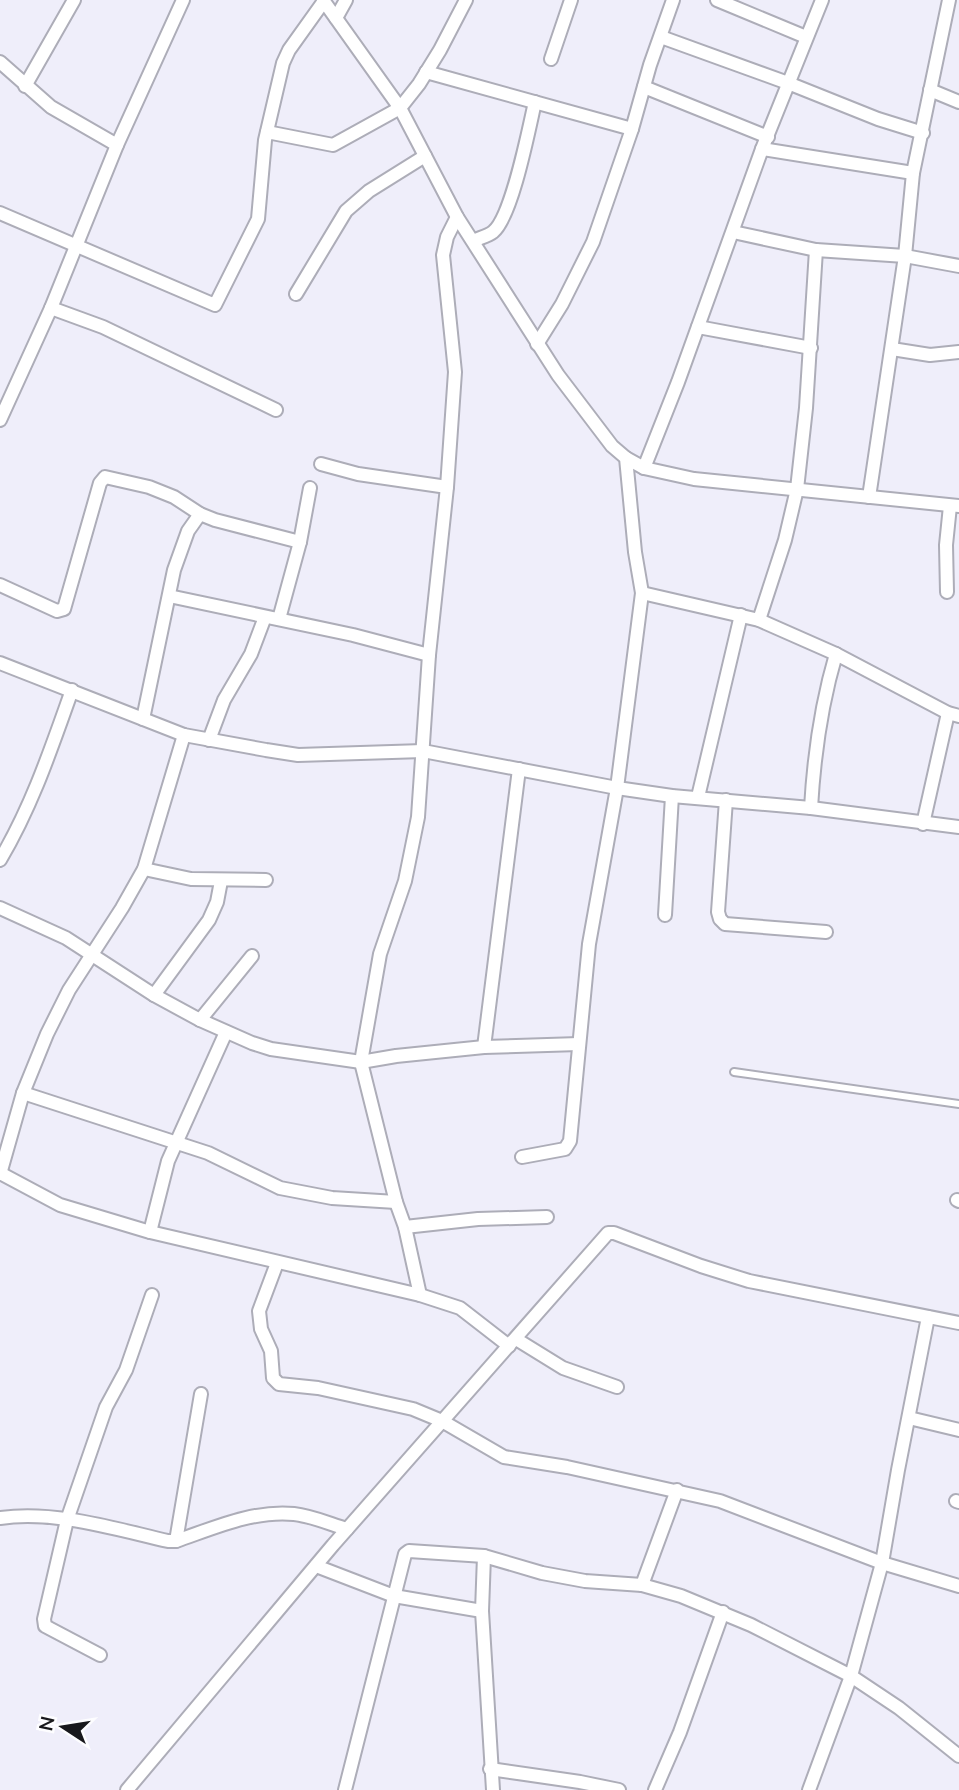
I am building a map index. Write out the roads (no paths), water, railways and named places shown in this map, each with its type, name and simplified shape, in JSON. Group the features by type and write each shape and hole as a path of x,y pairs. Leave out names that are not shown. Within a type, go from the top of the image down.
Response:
{"street":[{"path":"25,86 74,0"},
{"path":"0,420 51,308 117,145 183,0"},
{"path":"0,213 215,304 258,219 267,132 283,63 323,0 400,108 457,217 537,344 612,446 644,468 694,479 955,506 946,545 947,592"},
{"path":"336,18 346,0"},
{"path":"267,132 333,145 400,108 426,72 466,0"},
{"path":"551,59 571,0"},
{"path":"537,344 562,304 593,242 673,0"},
{"path":"718,0 806,37"},
{"path":"644,468 762,149 822,0"},
{"path":"869,497 905,256 913,173 949,0"},
{"path":"661,37 878,119 923,133"},
{"path":"0,62 51,107 117,145"},
{"path":"426,72 632,129"},
{"path":"644,87 768,137"},
{"path":"930,90 959,102"},
{"path":"473,241 493,232 500,223 522,160 535,103"},
{"path":"762,149 913,173"},
{"path":"296,295 346,211 369,191 425,156"},
{"path":"420,1295 405,1227 396,1202 361,1062 380,954 408,868 418,817 429,655 447,487 455,372 443,255 447,237 457,217"},
{"path":"733,232 816,250 905,256 959,266"},
{"path":"759,620 785,540 797,489 811,348 816,250"},
{"path":"51,308 103,327 276,410"},
{"path":"698,327 811,348"},
{"path":"892,349 930,355 959,352"},
{"path":"522,1157 565,1149 568,1145 589,944 617,788 642,593 635,552 626,458"},
{"path":"321,464 358,474 447,487"},
{"path":"0,585 57,611 64,610 100,483 105,477 162,492 182,501 200,514 300,542"},
{"path":"279,619 300,542 310,488"},
{"path":"143,719 174,570 188,531 200,514"},
{"path":"642,593 759,620 836,654 953,714 922,824"},
{"path":"169,596 429,655"},
{"path":"698,797 741,615"},
{"path":"209,740 224,701 251,654 265,617"},
{"path":"811,808 817,738 836,654"},
{"path":"2,669 72,690 184,735 298,755 423,751 671,796 811,808 959,827"},
{"path":"0,860 36,792 72,690"},
{"path":"184,735 145,869 91,953 47,1034 23,1093 0,1173 60,1205 150,1232 420,1295 460,1308 512,1343 563,1368 617,1387"},
{"path":"484,1047 519,769"},
{"path":"665,915 671,796"},
{"path":"726,800 718,912 720,919 725,924 826,932"},
{"path":"145,869 191,879 266,880"},
{"path":"154,995 209,920 217,902 221,881"},
{"path":"0,908 65,938 154,995 200,1020 271,1049 361,1062 484,1047 579,1044"},
{"path":"200,1020 252,957"},
{"path":"150,1232 165,1169 226,1032"},
{"path":"23,1093 219,1158 280,1188 332,1198 396,1202"},
{"path":"405,1227 478,1219 547,1217"},
{"path":"127,1790 316,1566 608,1233 749,1280 959,1323"},
{"path":"277,1263 259,1311 261,1329 271,1351 275,1382 318,1388 413,1409 442,1421 504,1457 677,1490 732,1505 882,1563 959,1586"},
{"path":"100,1655 45,1626 44,1619 67,1520 106,1407 126,1370 152,1295"},
{"path":"809,1790 850,1676 882,1563 928,1317"},
{"path":"176,1541 201,1394"},
{"path":"909,1418 959,1430"},
{"path":"642,1585 677,1490"},
{"path":"0,1518 17,1515 67,1520 176,1541 239,1519 266,1515 295,1514 348,1529"},
{"path":"345,1790 405,1554 409,1551 484,1556 542,1573 585,1581 642,1585 723,1612 850,1676 899,1708 959,1756"},
{"path":"484,1556 482,1611 493,1790"},
{"path":"316,1566 394,1596 482,1611"},
{"path":"655,1790 680,1732 723,1612"},
{"path":"490,1769 619,1790"}],"lane":[{"path":"734,1072 959,1104"}]}
